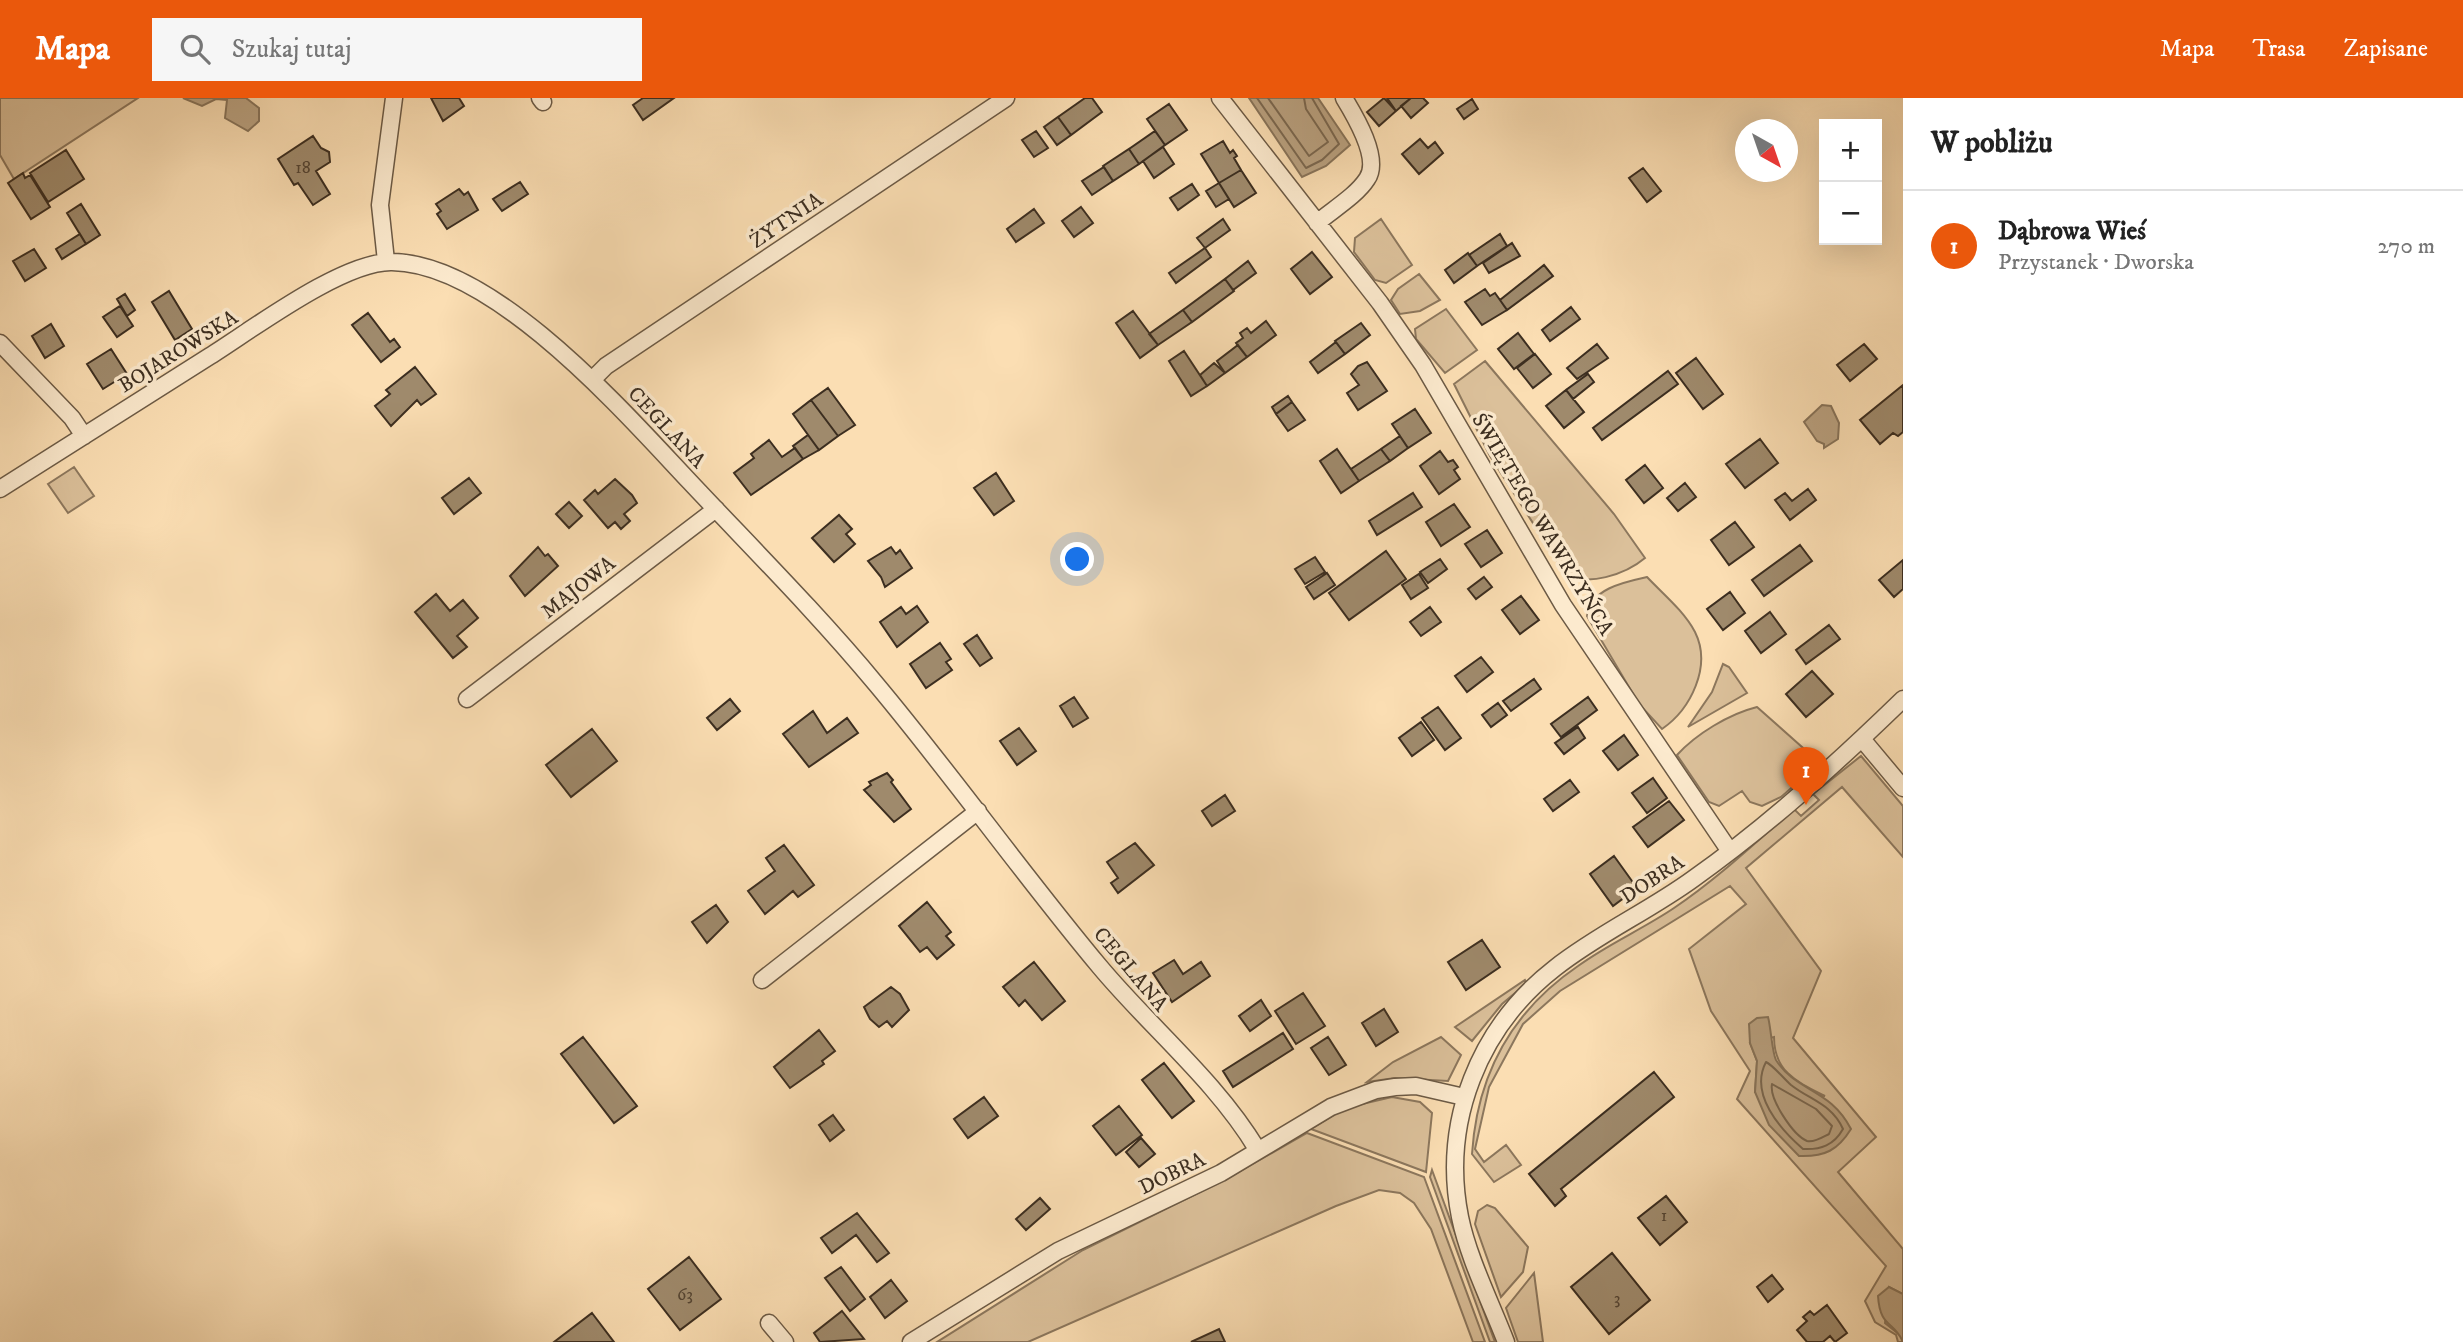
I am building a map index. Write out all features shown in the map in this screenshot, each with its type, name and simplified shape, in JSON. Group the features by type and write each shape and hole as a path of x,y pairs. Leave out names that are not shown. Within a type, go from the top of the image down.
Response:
{"street":[{"path":"386,261 380,205 394,98"},
{"name":"ŻYTNIA","path":"593,379 606,366 1006,98"},
{"name":"ŚWIĘTEGO WAWRZYŃCA","path":"1220,98 1380,303 1423,365 1556,594 1729,850"},
{"path":"1317,223 1367,180 1372,168 1363,129 1344,98"},
{"name":"CEGLANA","path":"386,261 422,266 471,289 555,346 593,379 873,680 1098,965 1178,1053 1257,1149"},
{"name":"BOJAROWSKA","path":"0,489 325,285 366,266 386,261"},
{"path":"0,343 72,418 84,436"},
{"name":"MAJOWA","path":"467,699 716,509"},
{"name":"DOBRA","path":"1506,1342 1460,1219 1458,1142 1464,1097 1490,1039 1540,981 1578,951 1693,879 1862,739 1903,699"},
{"path":"1862,739 1903,788"},
{"path":"762,980 978,811"},
{"name":"DOBRA","path":"911,1342 1058,1251 1221,1173 1331,1107 1376,1090 1416,1086 1464,1097"},
{"path":"769,1323 785,1342"}],"shaded area":[{"path":"0,98 138,98 14,179 0,155"},
{"path":"1381,219 1412,265 1386,283 1375,280 1354,252 1355,238"},
{"path":"1419,274 1440,300 1420,311 1400,314 1391,300 1398,289"},
{"path":"1446,309 1477,350 1445,373 1416,339 1415,329"},
{"path":"1485,361 1614,514 1645,558 1617,574 1606,577 1584,579 1565,573 1490,456 1454,384"},
{"path":"74,467 94,496 68,513 48,484"},
{"path":"1647,577 1690,624 1700,645 1700,672 1696,686 1682,710 1662,729 1639,704 1587,616 1589,607 1601,593 1619,584"},
{"path":"1723,664 1729,667 1747,693 1688,727 1712,692"},
{"path":"1757,707 1820,763 1781,797 1762,806 1750,802 1742,791 1719,806 1709,802 1677,755 1714,726 1735,714"},
{"path":"1861,756 1903,806 1903,857 1842,787 1746,868 1821,971 1793,1038 1876,1137 1838,1172 1903,1249 1903,1294 1889,1287 1885,1323 1901,1336 1903,1342 1898,1342 1896,1335 1875,1322 1865,1301 1886,1266 1737,1099 1750,1071 1711,1011 1689,949 1746,904 1730,886 1560,991 1523,1024 1489,1087 1475,1149 1484,1162 1506,1145 1521,1165 1494,1182 1472,1154 1475,1125 1490,1072 1502,1047 1534,1003 1589,958 1690,897 1794,809 1801,816 1819,800 1813,794","holes":["1774,1037 1778,1059 1789,1074 1825,1096 1755,1092 1757,1061 1750,1043"]},
{"path":"1525,980 1527,983 1502,1004 1472,1041 1455,1027"},
{"path":"1441,1037 1461,1055 1448,1081 1395,1078 1367,1082 1393,1062"},
{"path":"1392,1097 1420,1102 1432,1113 1426,1172 1311,1129 1345,1108"},
{"path":"1307,1133 1424,1177 1485,1342 1473,1342 1431,1229 1414,1203 1400,1193 1379,1190 1336,1206 1028,1342 937,1342 1083,1250 1226,1179"},
{"path":"1432,1170 1495,1342 1490,1342 1430,1177"},
{"path":"1487,1205 1495,1208 1528,1247 1523,1272 1501,1297 1475,1224 1478,1211"},
{"path":"1534,1273 1543,1342 1518,1342 1506,1308"}],"water":[{"path":"183,98 246,98 259,108 259,121 248,131 225,118 227,100 216,99 202,106"},
{"path":"1249,98 1318,98 1350,145 1326,166 1302,177"},
{"path":"1822,405 1831,406 1839,423 1838,439 1824,448 1824,444 1817,441 1804,422"},
{"path":"1768,1017 1776,1060 1793,1079 1833,1105 1851,1129 1830,1151 1799,1156 1769,1125 1755,1092 1757,1061 1750,1043 1749,1024 1757,1018"},
{"path":"1889,1287 1903,1294 1903,1342 1881,1314 1878,1296"}],"building":[{"path":"431,98 459,98 464,106 443,121"},
{"path":"643,98 674,98 643,120 633,105"},
{"path":"1085,98 1092,98 1102,112 1071,135 1058,117"},
{"path":"1384,98 1396,111 1379,126 1367,112"},
{"path":"1387,98 1411,98 1396,111"},
{"path":"1411,98 1423,98 1428,103 1411,118 1401,106"},
{"path":"1472,99 1478,109 1464,119 1457,109"},
{"path":"1169,104 1187,130 1165,145 1147,119"},
{"path":"1058,117 1071,135 1057,145 1044,127"},
{"path":"1036,131 1048,148 1034,157 1022,140"},
{"path":"1155,131 1165,145 1139,164 1129,149"},
{"path":"313,136 321,148 329,152 330,162 316,171 330,194 313,205 298,183 294,185 278,159"},
{"path":"1420,139 1428,148 1435,142 1443,153 1419,174 1402,154"},
{"path":"1223,141 1230,153 1233,150 1237,156 1234,158 1241,170 1219,183 1201,154"},
{"path":"1163,147 1174,164 1154,178 1143,161"},
{"path":"1129,149 1139,164 1113,181 1103,166"},
{"path":"66,150 84,179 48,202 30,173"},
{"path":"1104,167 1113,181 1092,195 1082,181"},
{"path":"1643,168 1661,191 1647,202 1629,178"},
{"path":"1241,170 1256,193 1234,207 1219,183"},
{"path":"23,173 25,178 30,175 50,207 31,219 8,183"},
{"path":"520,182 528,194 502,211 493,199"},
{"path":"1219,183 1229,199 1216,207 1206,191"},
{"path":"1192,184 1199,195 1178,210 1170,198"},
{"path":"459,189 464,195 468,192 478,210 447,229 437,214 441,211 436,204"},
{"path":"81,204 100,235 86,244 67,213"},
{"path":"1081,207 1093,223 1074,237 1062,221"},
{"path":"1034,209 1044,223 1016,242 1007,229"},
{"path":"1223,219 1230,230 1205,248 1197,238"},
{"path":"80,234 86,244 62,259 56,249"},
{"path":"1500,234 1507,246 1477,266 1469,255"},
{"path":"1512,243 1520,256 1489,273 1483,263"},
{"path":"1205,248 1211,257 1176,283 1169,273"},
{"path":"34,249 46,268 25,281 13,261"},
{"path":"1312,252 1332,277 1310,294 1291,269"},
{"path":"1468,253 1477,266 1454,283 1445,270"},
{"path":"1248,261 1256,273 1233,290 1225,279"},
{"path":"1544,265 1553,276 1507,310 1500,300"},
{"path":"1225,279 1234,291 1192,322 1183,310"},
{"path":"1485,289 1490,296 1495,293 1507,310 1482,325 1465,302"},
{"path":"169,291 192,329 175,340 152,302"},
{"path":"125,294 135,310 127,316 117,299"},
{"path":"120,306 133,326 117,337 103,317"},
{"path":"1571,307 1580,319 1550,341 1542,330"},
{"path":"1183,310 1192,322 1158,345 1149,334"},
{"path":"1133,311 1158,345 1140,358 1116,323"},
{"path":"368,313 390,342 394,339 400,347 381,362 352,325"},
{"path":"1266,321 1276,335 1247,357 1236,343 1243,338 1240,333 1247,328 1251,333"},
{"path":"1361,323 1370,335 1345,354 1335,341"},
{"path":"51,324 64,346 45,358 32,336"},
{"path":"1518,333 1534,354 1514,369 1498,349"},
{"path":"1336,342 1345,354 1318,373 1310,362"},
{"path":"1597,344 1608,358 1577,379 1567,368"},
{"path":"1864,344 1877,359 1850,381 1837,365"},
{"path":"1238,345 1247,357 1225,373 1217,361"},
{"path":"111,349 127,374 103,389 87,364"},
{"path":"1184,351 1207,386 1191,396 1169,361"},
{"path":"1535,354 1551,374 1533,388 1517,368"},
{"path":"1696,358 1723,394 1703,409 1676,373"},
{"path":"1367,362 1387,391 1358,410 1347,393 1359,385 1351,374 1358,366"},
{"path":"1214,363 1225,373 1207,386 1200,375"},
{"path":"415,367 436,394 421,405 417,400 391,426 375,406 390,394 386,390"},
{"path":"1668,371 1678,384 1602,440 1593,428"},
{"path":"1588,374 1594,382 1573,399 1566,390"},
{"path":"1903,385 1903,432 1898,436 1893,433 1880,444 1860,420"},
{"path":"828,388 855,425 838,436 811,400"},
{"path":"1566,390 1584,412 1564,428 1546,406"},
{"path":"1288,396 1292,402 1276,414 1272,407"},
{"path":"811,400 838,436 819,450 793,414"},
{"path":"1292,402 1305,420 1288,431 1276,414"},
{"path":"1415,409 1431,433 1408,448 1392,424"},
{"path":"808,435 819,450 803,459 793,446"},
{"path":"1400,436 1408,448 1390,461 1381,449"},
{"path":"1760,439 1778,463 1745,488 1726,464"},
{"path":"769,440 782,457 795,448 803,459 751,495 734,473 754,458 751,454"},
{"path":"1337,449 1359,481 1341,493 1320,461"},
{"path":"1381,449 1390,461 1359,481 1351,469"},
{"path":"1440,451 1448,462 1453,460 1458,467 1454,470 1460,479 1439,494 1420,466"},
{"path":"1645,465 1663,488 1644,503 1626,480"},
{"path":"996,473 1014,501 994,515 974,488"},
{"path":"469,478 481,493 454,514 442,498"},
{"path":"615,479 637,503 624,514 630,521 621,529 615,522 608,528 584,500 595,490 598,494"},
{"path":"1685,483 1696,497 1678,511 1667,498"},
{"path":"1808,489 1816,500 1790,520 1775,500 1785,493 1792,501"},
{"path":"1413,493 1422,507 1377,535 1369,521"},
{"path":"569,502 582,516 569,528 556,514"},
{"path":"1454,504 1470,527 1441,546 1426,522"},
{"path":"839,515 852,529 846,534 855,544 834,562 812,538"},
{"path":"1735,522 1754,547 1729,565 1711,540"},
{"path":"1487,530 1502,553 1481,567 1465,544"},
{"path":"1800,545 1812,561 1764,596 1752,580"},
{"path":"538,547 558,566 525,596 510,576"},
{"path":"891,547 896,554 900,550 912,568 885,587 881,577 868,561"},
{"path":"1386,551 1406,579 1349,620 1329,593"},
{"path":"1315,557 1325,572 1305,584 1295,569"},
{"path":"1440,559 1447,569 1428,583 1420,572"},
{"path":"1903,560 1903,589 1894,597 1879,580"},
{"path":"1327,573 1335,585 1314,599 1306,587"},
{"path":"1419,574 1428,588 1411,599 1402,585"},
{"path":"1484,577 1492,587 1476,599 1468,589"},
{"path":"1730,592 1745,613 1723,630 1707,609"},
{"path":"436,594 450,611 463,600 478,618 457,636 467,647 453,658 415,612"},
{"path":"1521,596 1539,620 1520,634 1502,610"},
{"path":"917,606 928,622 897,647 880,622 901,607 906,614"},
{"path":"1430,607 1441,622 1421,636 1410,622"},
{"path":"1770,612 1786,634 1761,653 1745,631"},
{"path":"1829,625 1840,639 1806,664 1796,650"},
{"path":"977,635 992,658 980,666 964,644"},
{"path":"940,643 951,659 946,662 952,670 926,688 910,664"},
{"path":"1481,657 1493,672 1467,692 1455,676"},
{"path":"1812,671 1833,694 1806,717 1786,694"},
{"path":"1534,679 1541,689 1511,711 1503,701"},
{"path":"1074,697 1088,718 1073,727 1060,706"},
{"path":"1588,697 1597,710 1561,737 1551,724"},
{"path":"730,699 740,711 717,730 707,718"},
{"path":"1498,703 1507,715 1491,727 1482,715"},
{"path":"1438,707 1461,738 1445,750 1422,718"},
{"path":"813,711 827,733 847,718 858,733 809,767 783,734"},
{"path":"1421,722 1434,740 1412,756 1399,738"},
{"path":"1578,727 1585,738 1564,754 1555,743"},
{"path":"1019,728 1036,751 1017,765 1000,741"},
{"path":"592,729 617,761 571,797 546,765"},
{"path":"1624,735 1638,755 1618,770 1603,751"},
{"path":"887,773 911,809 894,822 864,790 871,785 869,782"},
{"path":"1653,778 1667,798 1647,813 1632,793"},
{"path":"1570,780 1579,792 1553,811 1544,799"},
{"path":"1225,795 1235,811 1212,826 1202,811"},
{"path":"1669,801 1684,820 1648,847 1633,827"},
{"path":"1135,843 1154,865 1118,893 1111,883 1118,878 1107,862"},
{"path":"784,845 814,885 798,897 793,891 765,914 748,891 775,871 766,858"},
{"path":"1614,856 1637,888 1613,906 1590,874"},
{"path":"927,902 951,932 946,936 954,945 937,959 927,947 920,952 899,926"},
{"path":"716,905 728,922 707,943 692,922"},
{"path":"1482,940 1500,967 1466,990 1448,962"},
{"path":"1174,960 1183,974 1201,962 1210,976 1172,1002 1153,973"},
{"path":"1034,962 1065,1001 1042,1020 1025,1000 1019,1006 1003,987"},
{"path":"891,987 900,994 909,1010 892,1027 887,1021 879,1027 870,1019 864,1007"},
{"path":"1303,993 1325,1026 1296,1044 1275,1011"},
{"path":"1261,1000 1271,1016 1250,1031 1239,1016"},
{"path":"1384,1009 1398,1032 1376,1046 1362,1023"},
{"path":"819,1030 835,1051 822,1061 824,1064 790,1088 774,1067"},
{"path":"1283,1033 1293,1049 1233,1087 1223,1071"},
{"path":"583,1037 637,1106 614,1123 561,1054"},
{"path":"1328,1037 1346,1065 1329,1075 1311,1048"},
{"path":"1164,1063 1194,1101 1172,1118 1142,1080"},
{"path":"1654,1072 1674,1097 1561,1189 1566,1196 1555,1206 1529,1174"},
{"path":"984,1097 998,1116 968,1138 954,1119"},
{"path":"1119,1106 1142,1135 1116,1155 1093,1126"},
{"path":"833,1115 844,1130 830,1141 819,1125"},
{"path":"1141,1138 1155,1154 1139,1167 1126,1152"},
{"path":"1666,1196 1687,1222 1660,1245 1638,1218"},
{"path":"1040,1198 1050,1209 1026,1230 1016,1219"},
{"path":"857,1213 889,1253 877,1262 856,1235 832,1253 821,1238"},
{"path":"1612,1253 1650,1300 1609,1334 1571,1287"},
{"path":"689,1257 721,1299 680,1330 648,1289"},
{"path":"841,1267 865,1299 850,1311 825,1278"},
{"path":"1772,1275 1783,1289 1768,1302 1757,1287"},
{"path":"891,1280 907,1301 885,1318 870,1297"},
{"path":"1827,1305 1847,1333 1835,1342 1830,1336 1823,1342 1807,1342 1797,1330 1807,1321 1803,1317 1810,1311 1814,1315"},
{"path":"842,1311 864,1339 820,1342 814,1333"},
{"path":"592,1313 614,1342 554,1342"},
{"path":"1219,1329 1225,1342 1191,1342"}],"place":[{"name":"Dąbrowa Wieś","path":"1806,805"}]}
